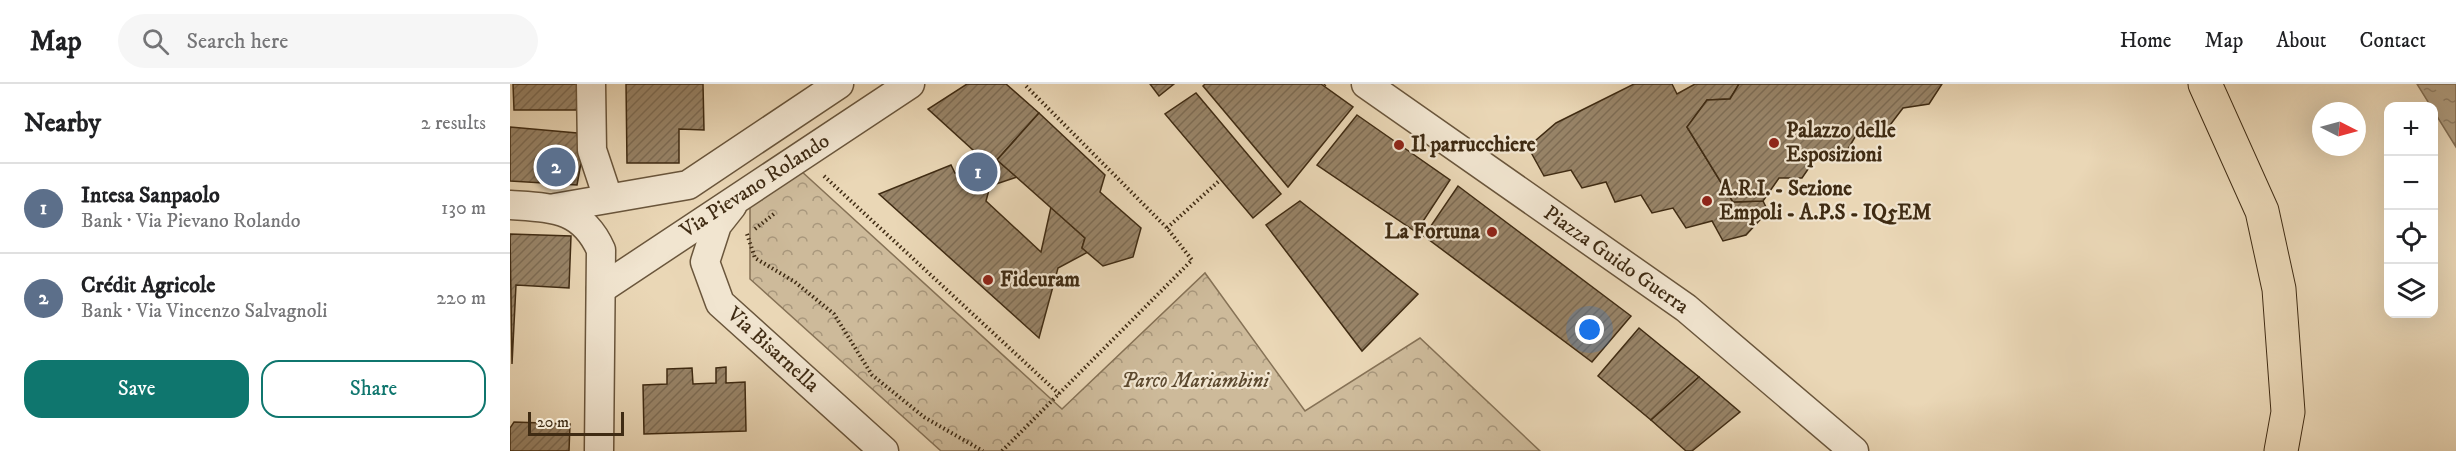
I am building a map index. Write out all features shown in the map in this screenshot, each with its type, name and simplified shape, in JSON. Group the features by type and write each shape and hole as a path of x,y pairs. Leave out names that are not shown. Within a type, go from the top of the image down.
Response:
{"main road":[{"path":"2205,84 2262,211 2277,278 2288,412 2282,451"}],"street":[{"path":"591,84 592,150 608,198"},
{"name":"Via Pievano Rolando","path":"555,208 688,185 839,84"},
{"name":"Via Pievano Rolando","path":"601,289 910,84"},
{"name":"Piazza Guido Guerra","path":"1366,84 1686,308 1854,451"},
{"name":"Via Bisarnella","path":"737,198 717,225 705,262 720,303 884,451"},
{"path":"510,205 555,208 586,225 601,250 599,451"}],"path":[{"path":"1002,451 1192,260 1167,228 1024,84"},
{"path":"823,175 1059,394"},
{"path":"1167,228 1219,181"},
{"path":"737,198 755,258 795,282 834,314 872,375 924,417 983,451"}],"green space":[{"name":"Parco Mariambini","path":"800,170 1062,409 1205,273 1305,411 1420,338 1540,451 941,451 750,279 750,204"}],"water":[{"path":"2417,84 2456,84 2456,147 2438,118 2438,102 2428,102"}],"building":[{"path":"513,84 578,84 579,110 514,110"},
{"path":"626,84 703,84 704,130 679,129 679,163 627,163"},
{"path":"967,84 1006,84 1039,113 997,160 1017,177 990,186 986,201 1041,252 1051,207 1085,238 1082,248 1088,252 1058,268 1039,338 879,194 951,165 955,173 966,170 974,151 928,109"},
{"path":"1150,84 1174,84 1159,96"},
{"path":"1205,84 1321,84 1353,107 1288,187 1203,86"},
{"path":"1634,84 1672,84 1677,94 1695,84 1739,84 1730,99 1707,100 1687,127 1733,202 1763,201 1768,211 1746,235 1723,241 1712,221 1686,228 1673,208 1652,213 1641,195 1615,202 1606,182 1582,188 1571,170 1544,176 1528,147 1556,123"},
{"name":"Palazzo delle Esposizioni","path":"1739,84 1942,84 1929,104 1903,108 1887,129 1858,132 1845,154 1817,156 1802,178 1779,178 1763,201 1733,202 1687,127 1707,100 1730,99"},
{"path":"1196,93 1281,194 1253,218 1165,114"},
{"path":"1039,113 1105,175 1100,192 1141,228 1133,257 1103,266 1082,248 1085,238 997,160"},
{"path":"1357,115 1450,180 1416,232 1317,165"},
{"path":"510,127 577,133 581,163 577,185 510,181"},
{"path":"1458,186 1631,316 1592,362 1424,236"},
{"path":"1300,201 1418,294 1362,351 1266,225"},
{"path":"510,234 571,236 569,288 516,285 512,364"},
{"path":"1639,328 1699,377 1651,420 1598,376"},
{"path":"726,367 726,383 745,382 746,431 644,434 643,385 667,384 667,369 692,368 693,384 716,383 716,368"},
{"path":"1699,377 1740,412 1692,451 1686,451 1651,420"},
{"path":"514,422 570,424 569,451 510,451 510,428"}],"place":[{"name":"Palazzo delle Esposizioni","path":"1774,143"},
{"name":"Il parrucchiere","path":"1399,145"},
{"name":"Crédit Agricole","path":"556,167"},
{"name":"Intesa Sanpaolo","path":"978,172"},
{"name":"A.R.I. - Sezione Empoli - A.P.S - IQ5EM","path":"1707,201"},
{"name":"La Fortuna","path":"1492,232"},
{"name":"Fideuram","path":"988,280"}]}
